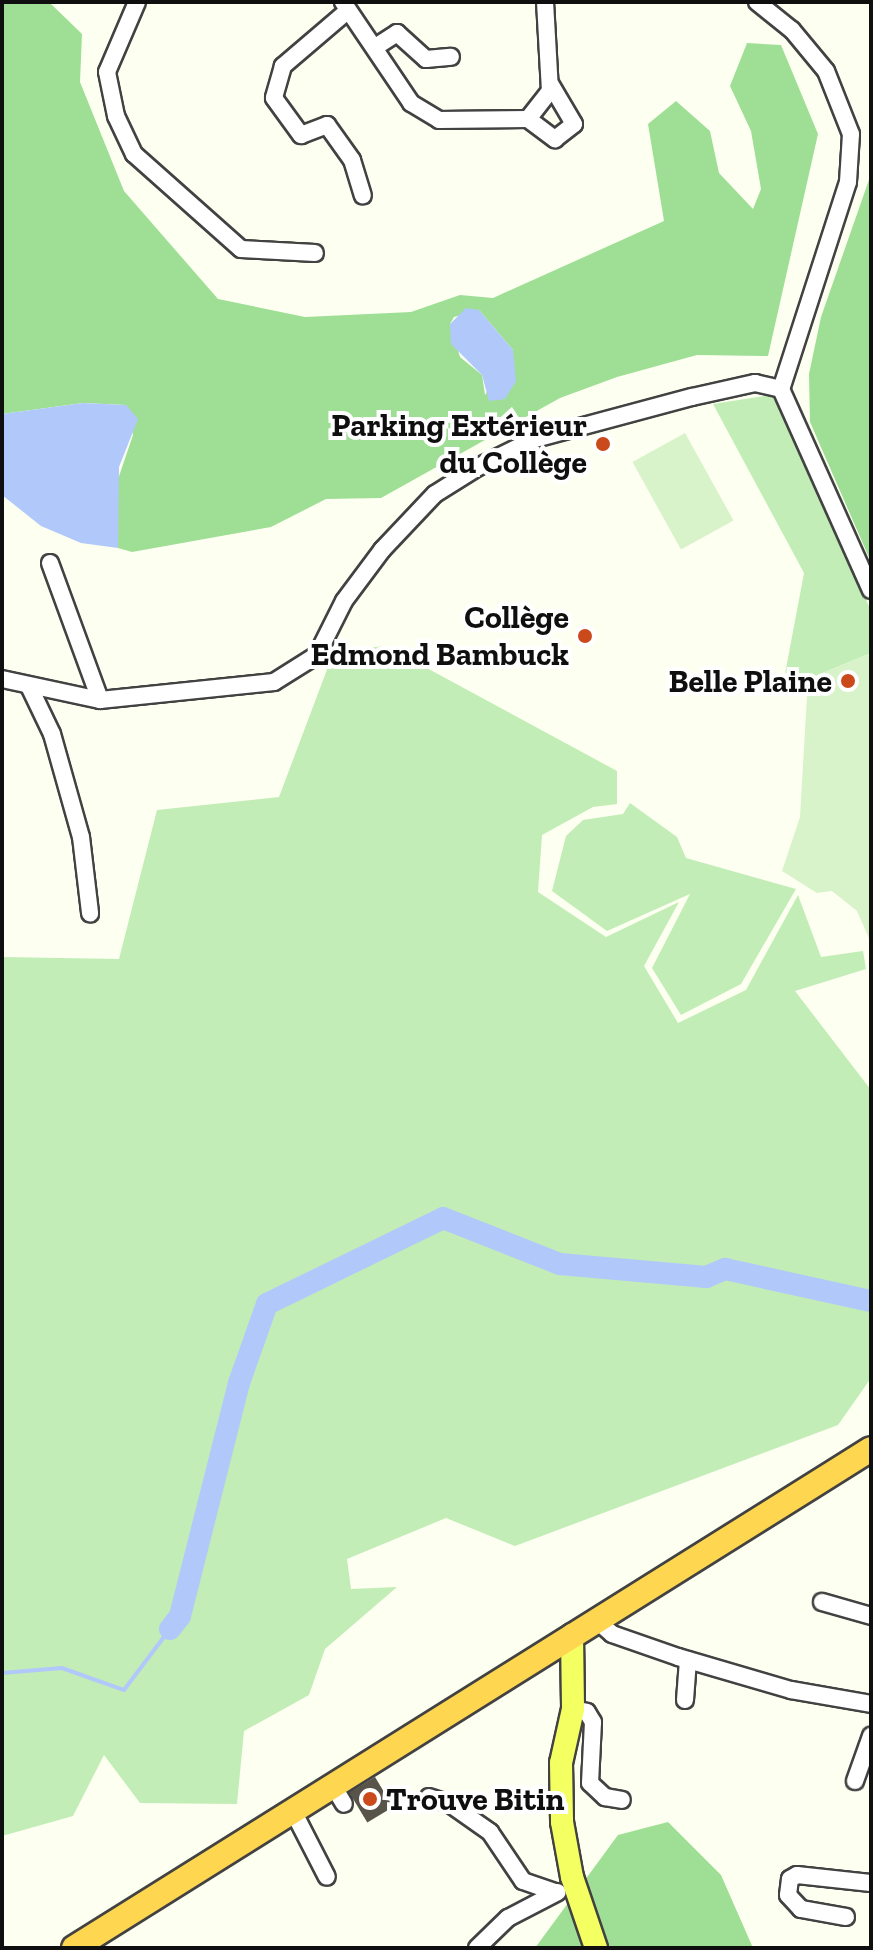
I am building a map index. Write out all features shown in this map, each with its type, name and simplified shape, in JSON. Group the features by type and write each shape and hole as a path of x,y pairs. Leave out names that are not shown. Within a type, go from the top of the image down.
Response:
{"highway":[{"path":"74,1948 98,1941 292,1809 338,1794 572,1635 871,1449"}],"main road":[{"path":"572,1635 573,1709 561,1763 565,1890 596,1948"}],"street":[{"path":"137,2 107,72 116,116 134,154 241,249 315,253"},
{"path":"528,119 548,100 551,85 545,2"},
{"path":"757,2 792,30 826,71 851,134 848,182 781,389 871,590"},
{"path":"363,195 352,160 327,125 301,135 274,98 288,60 344,7 377,46 403,93 428,115 452,122 528,119 555,139 574,124 551,85"},
{"path":"377,46 397,33 426,59 451,57"},
{"path":"2,679 100,700 235,690 290,674 317,655 344,601 435,494 535,439 755,383 781,389"},
{"path":"50,563 100,700"},
{"path":"29,686 52,734 81,837 90,913"},
{"path":"822,1602 871,1616"},
{"path":"596,1620 612,1634 688,1660 791,1690 871,1704"},
{"path":"685,1700 688,1660"},
{"path":"573,1709 587,1712 593,1722 590,1783 605,1797 622,1800"},
{"path":"855,1781 871,1736"},
{"path":"429,1797 490,1832 523,1881 565,1890"},
{"path":"292,1809 327,1877"},
{"path":"846,1917 801,1909 788,1895 790,1879 797,1875 871,1883"},
{"path":"477,1948 508,1918 565,1890"}],"green space":[{"path":"2,2 49,2 82,34 80,82 124,191 218,299 305,317 411,312 460,295 493,298 664,221 648,124 676,101 710,131 719,173 753,209 761,189 751,131 730,86 747,43 781,45 818,134 768,356 697,355 617,377 560,398 381,498 326,499 271,527 132,552 118,548 116,485 133,435 126,405 83,403 2,414","holes":["479,310 513,350 485,395 482,375 460,357 450,324 454,317"]},
{"path":"871,174 871,562 810,422 809,374 821,317"},
{"path":"771,395 781,401 871,611 871,653 808,679 785,674 804,573 713,404"},
{"path":"685,433 733,520 681,550 633,462"},
{"path":"386,646 617,771 617,804 593,807 542,835 538,892 606,937 679,902 644,966 678,1023 746,990 798,895 821,957 863,951 866,969 795,991 871,1090 871,1378 838,1425 515,1546 446,1518 347,1559 351,1589 397,1587 325,1649 309,1695 244,1731 237,1804 140,1803 104,1755 73,1816 2,1836 2,957 119,959 157,810 279,797 334,651"},
{"path":"871,653 871,943 857,911 832,891 817,893 782,871 800,817 808,679"},
{"path":"630,803 677,837 686,858 796,889 741,984 681,1015 652,968 690,894 607,931 552,891 566,836 583,820 623,814"},
{"path":"668,1822 721,1875 753,1948 535,1948 618,1835"}],"water":[{"path":"466,308 479,310 513,350 516,381 505,399 489,401 482,375 451,344 450,324"},
{"path":"83,403 126,405 138,419 119,467 118,548 81,543 41,526 2,495 2,414"}],"building":[{"name":"Trouve Bitin","path":"375,1777 393,1807 367,1822 349,1792"}],"waterway":[{"path":"170,1629 180,1616 239,1383 267,1304 443,1218 560,1264 706,1277 725,1269 871,1301"},
{"path":"2,1673 62,1668 124,1690 170,1629"}],"place":[{"name":"Parking Extérieur du Collège","path":"603,444"},
{"name":"Collège Edmond Bambuck","path":"585,636"},
{"name":"Belle Plaine","path":"848,681"},
{"name":"Trouve Bitin","path":"370,1799"}]}
